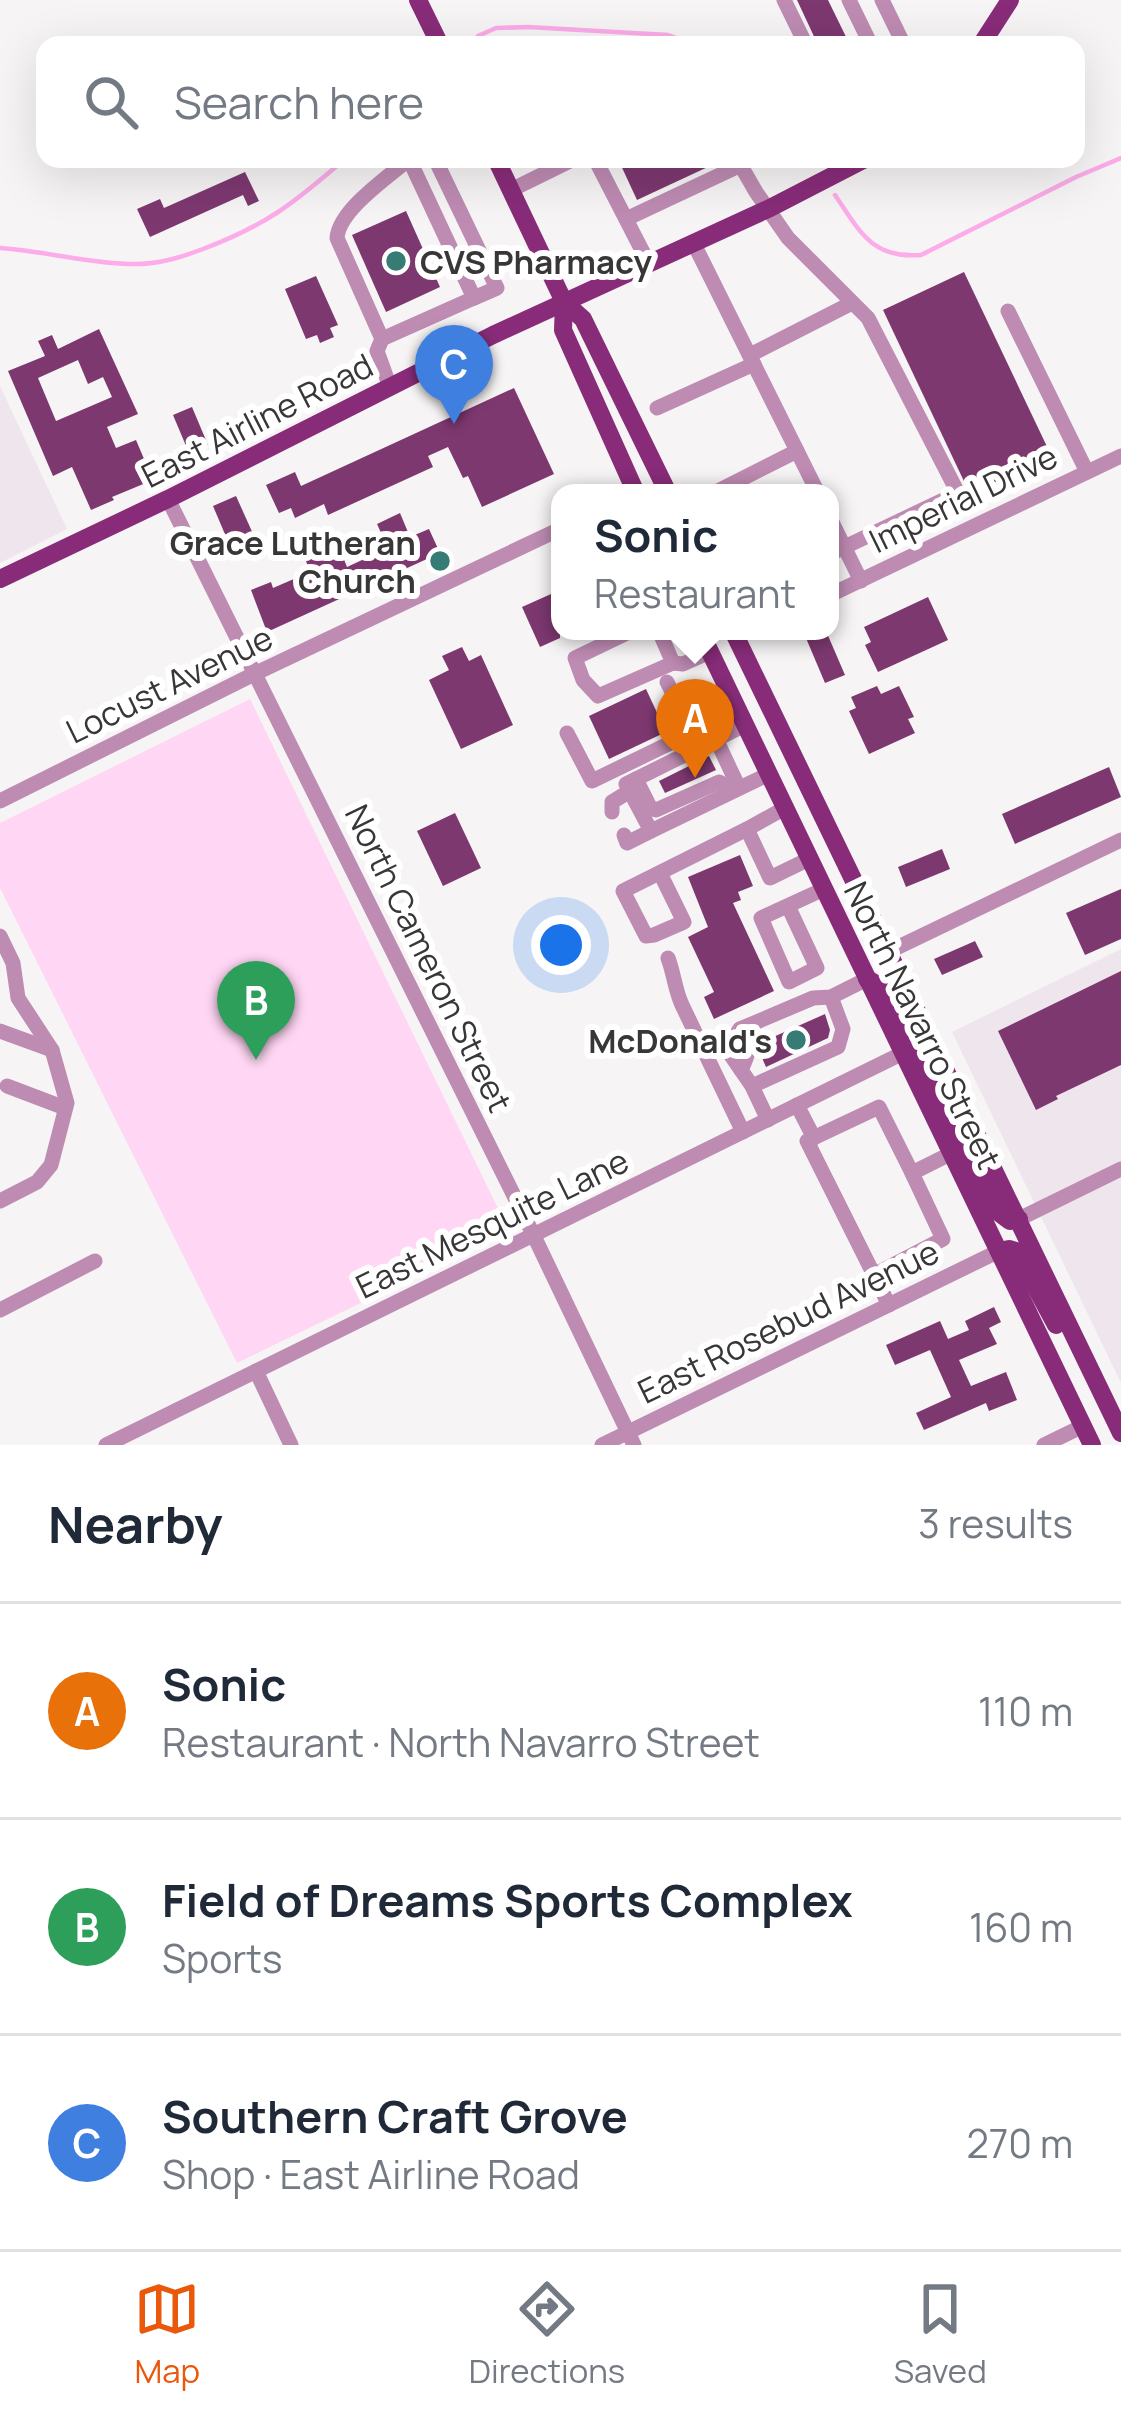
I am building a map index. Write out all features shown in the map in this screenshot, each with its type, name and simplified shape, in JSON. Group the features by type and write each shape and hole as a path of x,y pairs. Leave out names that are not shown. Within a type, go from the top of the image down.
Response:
{"main road":[{"path":"418,0 436,36"},
{"path":"987,36 1010,0"},
{"path":"500,168 564,302 583,319 664,484"},
{"name":"East Airline Road","path":"0,579 848,168"},
{"path":"564,302 562,330 632,484"},
{"name":"North Navarro Street","path":"704,640 1092,1445"},
{"name":"North Navarro Street","path":"745,640 1121,1433"},
{"path":"867,979 887,990 998,1212 1004,1220 1019,1219"},
{"path":"999,1251 1016,1251 1023,1260 1074,1360 1094,1376"}],"street":[{"path":"784,0 802,36"},
{"path":"849,0 867,36"},
{"path":"881,0 899,36"},
{"path":"382,339 337,238 338,226 399,168"},
{"path":"413,168 474,298"},
{"path":"390,387 376,351 382,339 497,288 439,168"},
{"path":"511,190 556,168"},
{"path":"600,168 648,262"},
{"path":"626,219 727,168"},
{"path":"742,168 788,238 868,318 958,493 839,550"},
{"path":"693,242 814,484"},
{"path":"657,408 852,303"},
{"path":"1008,311 1087,472"},
{"path":"732,484 797,451"},
{"name":"Imperial Drive","path":"839,590 1121,456"},
{"name":"North Cameron Street","path":"168,499 631,1439"},
{"name":"Locust Avenue","path":"0,801 551,533"},
{"path":"839,554 860,580"},
{"path":"612,640 574,658 583,680 598,696 673,662 683,664 710,652"},
{"path":"662,640 673,662"},
{"path":"568,734 592,781 691,733 667,682"},
{"path":"681,710 729,690"},
{"path":"612,812 612,802 633,785 745,725"},
{"path":"716,740 737,789"},
{"path":"624,836 627,842 769,774"},
{"path":"633,785 656,810 719,782 737,789"},
{"path":"633,785 651,831"},
{"path":"660,873 785,808"},
{"path":"747,829 770,878 809,859"},
{"path":"890,951 1121,840"},
{"path":"788,906 817,968 789,982 761,918 824,889"},
{"path":"0,936 13,963 8,984 52,1050 67,1103 51,1165 37,1182 0,1201"},
{"path":"668,958 682,1005 743,1132"},
{"path":"767,1120 741,1070 749,1048 740,1029 867,979"},
{"path":"752,1086 838,1047 843,1028 831,997"},
{"path":"0,1030 52,1050"},
{"name":"East Mesquite Lane","path":"106,1445 903,1052"},
{"path":"7,1086 65,1108"},
{"path":"797,1105 814,1138"},
{"path":"874,1275 943,1239 879,1106 807,1141 874,1275 889,1305"},
{"path":"912,1173 952,1153"},
{"path":"1019,1219 1121,1169"},
{"name":"East Rosebud Avenue","path":"602,1445 631,1439 999,1251"},
{"path":"0,1310 95,1261"},
{"path":"256,1372 291,1445"},
{"path":"1043,1445 1083,1426"}],"shaded area":[{"path":"0,386 67,529 0,563"},
{"path":"250,699 509,1231 237,1363 0,888 0,823"},
{"path":"1121,949 1121,1383 952,1032"}],"building":[{"path":"797,0 828,0 846,36 814,36"},
{"path":"622,168 706,168 637,200"},
{"path":"245,172 259,201 248,206 243,195 150,237 137,209 160,199 164,208"},
{"name":"CVS Pharmacy","path":"406,211 440,287 386,312 352,235"},
{"path":"964,272 1051,455 970,494 883,310"},
{"path":"316,276 338,325 330,328 334,337 320,343 317,335 306,339 285,289"},
{"path":"99,329 138,414 107,427 116,448 136,440 153,480 91,510 72,467 53,476 8,371 45,356 38,341 52,335 58,349","holes":["78,360 88,384 103,377 112,397 56,421 38,378"]},
{"path":"514,388 554,474 482,507 448,447 428,456 433,467 328,515 324,504 295,518 291,508 279,513 266,485 295,472 301,486"},
{"path":"192,407 208,445 189,453 173,415"},
{"path":"236,496 254,536 230,546 213,506"},
{"path":"400,513 410,537 429,529 440,553 267,632 251,590 271,582 273,588 310,572 302,550 335,537 347,567 388,548 377,524"},
{"path":"551,594 551,640 556,640 540,647 522,607"},
{"path":"928,597 948,640 878,672 865,645 871,642 864,627"},
{"path":"807,640 830,640 845,675 825,683"},
{"path":"462,647 469,661 481,655 513,725 461,749 429,680 449,670 442,656"},
{"path":"877,686 881,694 899,686 914,717 908,719 915,733 869,754 849,711 856,708 851,697"},
{"path":"646,689 666,732 609,759 589,716"},
{"path":"709,756 716,770 665,793 659,781"},
{"path":"1109,767 1121,797 1015,844 1002,814"},
{"path":"455,813 481,868 443,886 417,831"},
{"path":"942,849 950,869 906,887 898,867"},
{"path":"740,855 753,886 738,892 741,900 733,903 774,991 714,1019 704,997 714,992 688,937 708,927 688,877"},
{"path":"1121,889 1121,939 1085,955 1066,913"},
{"path":"975,941 983,957 942,975 934,959"},
{"path":"1121,971 1121,1065 1036,1110 998,1031"},
{"name":"McDonald's","path":"825,1014 828,1038 766,1067 760,1043"},
{"path":"994,1307 1001,1322 989,1328 997,1344 959,1360 971,1386 1006,1372 1017,1400 989,1411 986,1403 924,1430 916,1413 951,1397 930,1350 895,1365 886,1345 940,1321 948,1339 969,1330 965,1321"}],"waterway":[{"path":"478,36 496,28 528,27 671,36"},
{"path":"835,195 860,231 879,248 921,255 1121,158"},
{"path":"0,248 114,263 176,258 263,222 334,168"}],"place":[{"name":"CVS Pharmacy","path":"396,261"},
{"name":"Southern Craft Grove","path":"454,424"},
{"name":"Grace Lutheran Church","path":"440,561"},
{"name":"Sonic","path":"695,778"},
{"name":"McDonald's","path":"796,1040"},
{"name":"Field of Dreams Sports Complex","path":"256,1060"}]}
